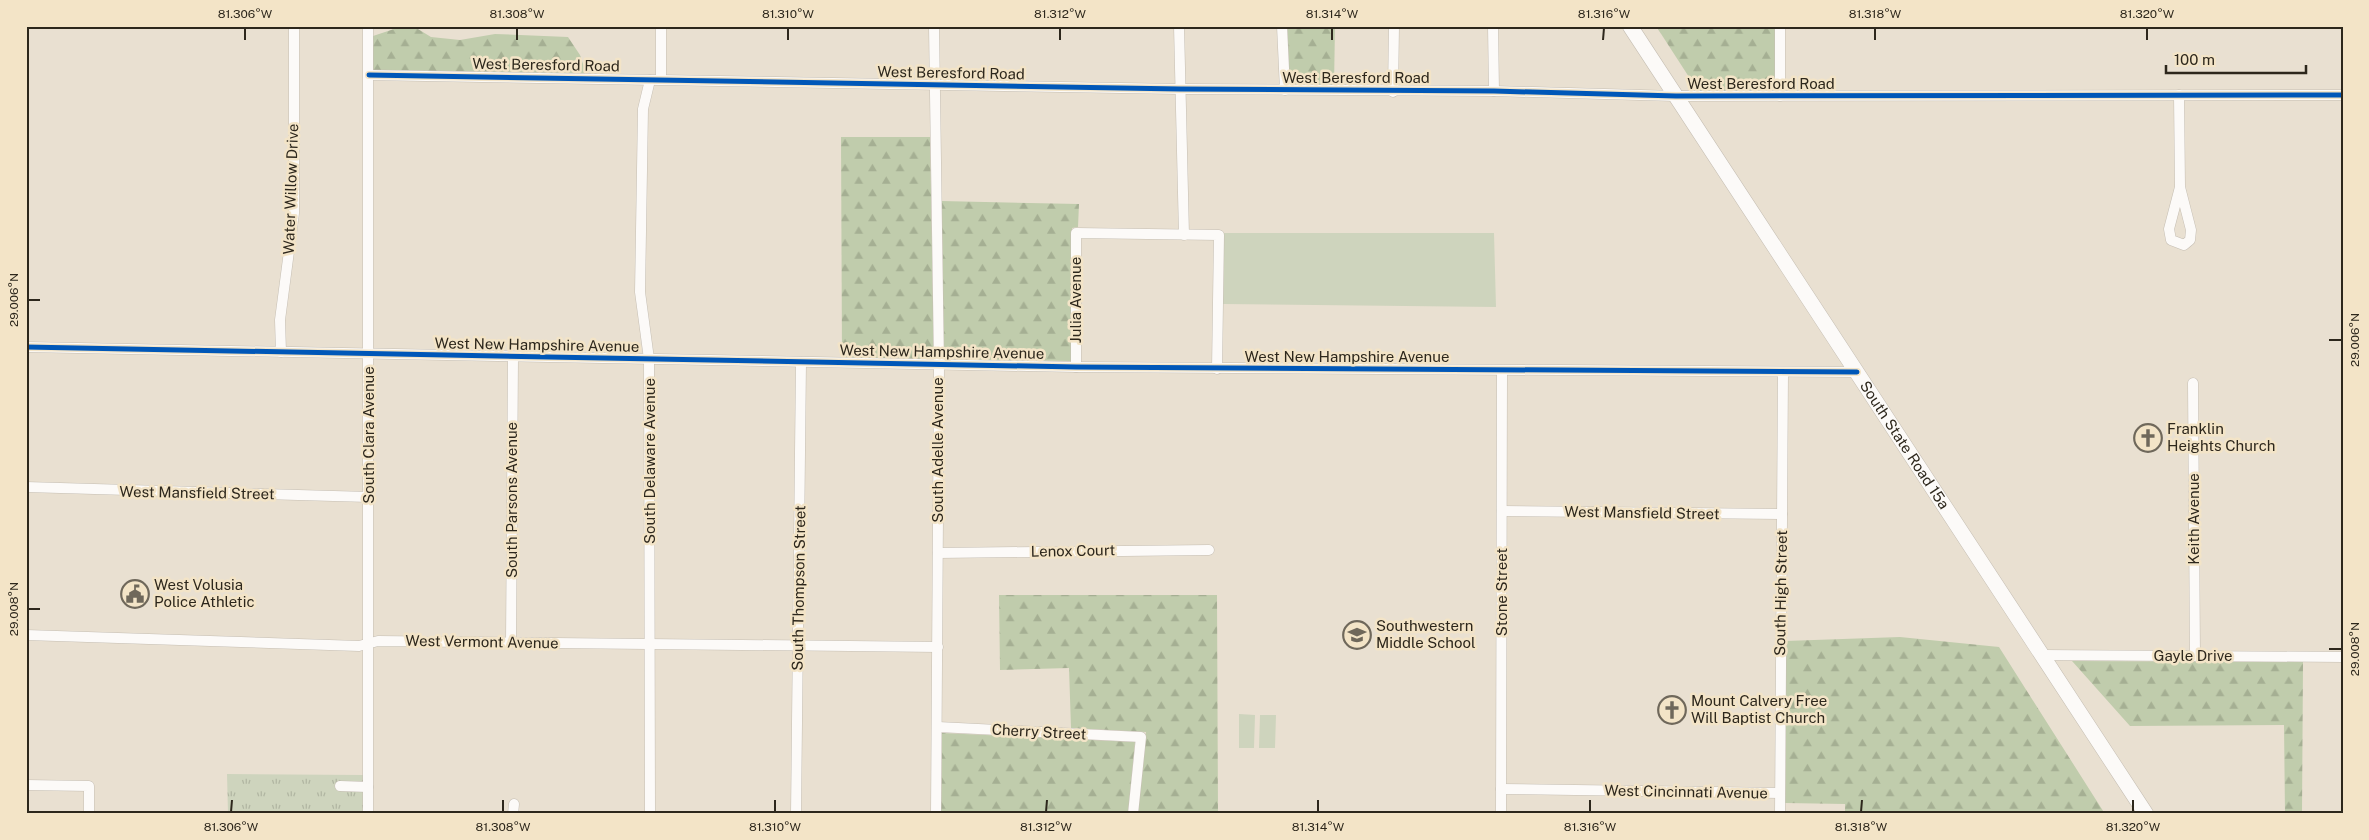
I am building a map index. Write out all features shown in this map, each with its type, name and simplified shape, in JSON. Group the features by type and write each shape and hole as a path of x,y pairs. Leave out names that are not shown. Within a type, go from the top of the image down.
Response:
{"highway":[{"name":"South State Road 15a","path":"1630,26 2146,814"}],"street":[{"name":"Water Willow Drive","path":"281,352 280,320 294,213 294,26"},
{"name":"South Clara Avenue","path":"368,26 368,814"},
{"path":"661,26 661,80"},
{"name":"South Adelle Avenue","path":"934,26 938,365 938,727 936,814"},
{"path":"1179,26 1184,235 1219,235 1217,369"},
{"path":"1282,26 1285,90"},
{"path":"1394,26 1394,92"},
{"path":"1493,26 1494,91"},
{"path":"1780,26 1780,96"},
{"name":"West Beresford Road","path":"369,75 1180,90 1494,91 1676,96 2343,95"},
{"name":"South Delaware Avenue","path":"650,80 643,108 640,292 649,359 650,814"},
{"path":"2179,95 2180,187 2191,230 2190,240 2184,246 2171,240 2168,229 2180,187"},
{"name":"Julia Avenue","path":"1076,367 1076,233 1184,235"},
{"name":"West New Hampshire Avenue","path":"26,347 1217,369 1857,372"},
{"name":"South Parsons Avenue","path":"511,642 513,357"},
{"name":"South Thompson Street","path":"796,814 802,362"},
{"name":"Stone Street","path":"1501,814 1502,371"},
{"name":"South High Street","path":"1780,814 1782,372"},
{"name":"Keith Avenue","path":"2193,383 2195,656"},
{"name":"West Mansfield Street","path":"26,487 369,497"},
{"name":"West Mansfield Street","path":"1502,511 1782,514"},
{"name":"Lenox Court","path":"938,553 1209,550"},
{"name":"West Vermont Avenue","path":"26,635 359,646 378,641 938,647"},
{"name":"Gayle Drive","path":"2042,655 2343,657"},
{"name":"Cherry Street","path":"938,727 1141,737 1133,814"},
{"path":"26,785 89,786 89,814"},
{"path":"340,786 368,787"},
{"name":"West Cincinnati Avenue","path":"1501,789 1780,793"}],"green space":[{"path":"403,26 413,26 431,37 460,40 495,34 568,37 580,55 586,73 373,70 373,36"},
{"path":"1287,26 1335,26 1334,86 1289,85"},
{"path":"1656,26 1775,26 1776,91 1698,91"},
{"path":"841,137 930,137 934,359 842,358"},
{"path":"941,201 1079,204 1078,227 1072,228 1071,361 943,359"},
{"path":"1223,233 1494,233 1496,307 1223,304"},
{"path":"999,595 1217,595 1218,814 1138,814 1146,732 1071,728 1069,668 1000,670"},
{"path":"1900,637 1999,647 2105,814 1845,814 1845,804 1785,803 1785,641"},
{"path":"2072,661 2303,662 2302,814 2285,814 2284,725 2130,726"},
{"path":"1239,714 1255,715 1254,748 1239,748"},
{"path":"1260,715 1276,715 1275,748 1259,748"},
{"path":"942,733 1135,742 1128,814 941,814"},
{"path":"227,774 364,775 363,814 228,814"}],"cycle path":[{"path":"369,75 1180,89 1494,91 1676,96 2343,95"},
{"path":"26,347 1076,367 1857,372"}],"place":[{"name":"Franklin Heights Church","path":"2148,438"},
{"name":"West Volusia Police Athletic","path":"135,594"},
{"name":"Southwestern Middle School","path":"1357,635"},
{"name":"Mount Calvery Free Will Baptist Church","path":"1672,710"}]}
